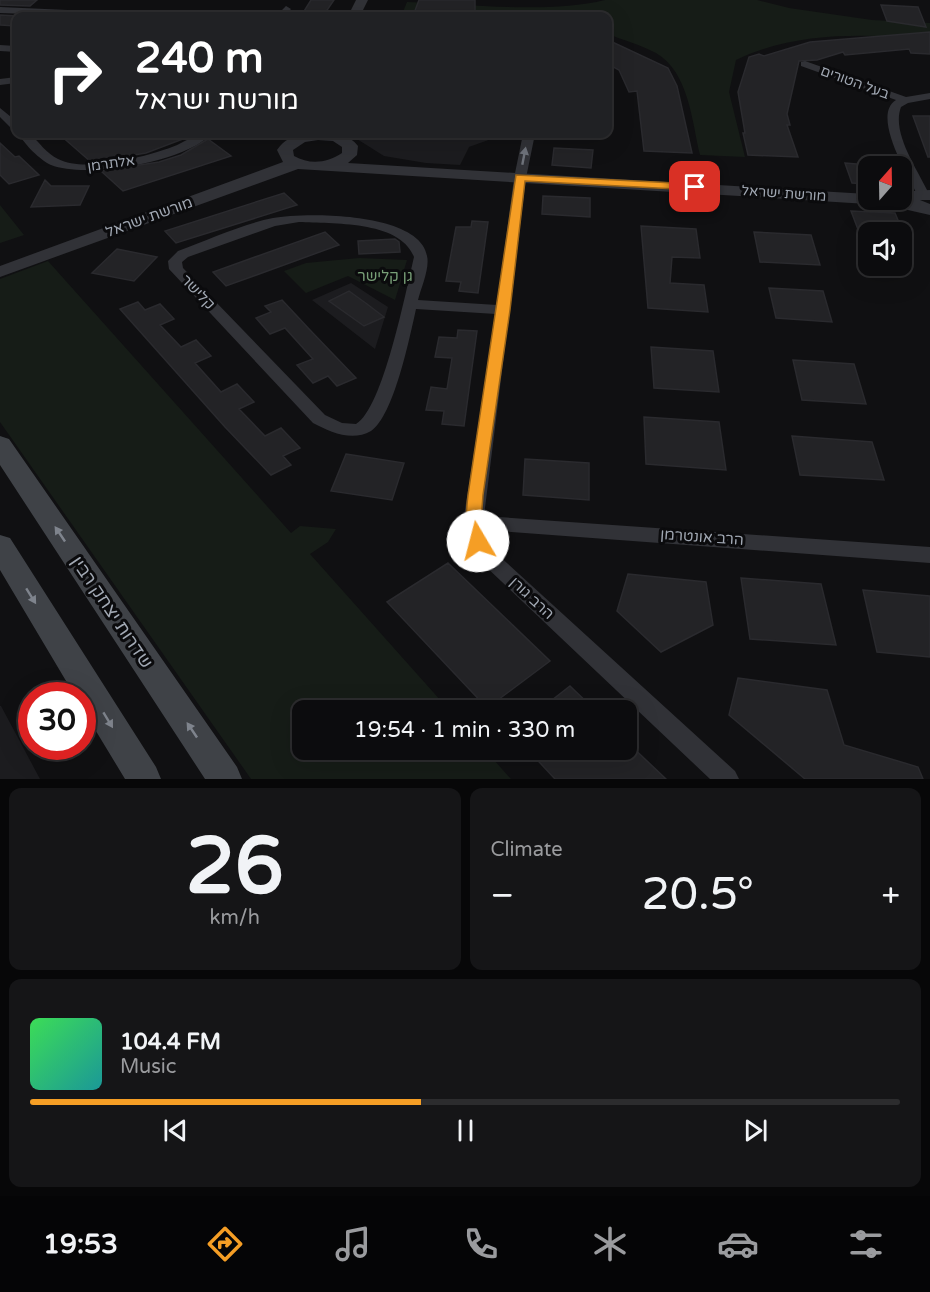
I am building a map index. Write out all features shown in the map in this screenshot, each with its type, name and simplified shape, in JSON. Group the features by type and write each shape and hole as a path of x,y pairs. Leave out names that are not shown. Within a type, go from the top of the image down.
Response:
{"main road":[{"name":"שדרות יצחק רבין","path":"0,445 225,779"},
{"path":"0,546 144,779"}],"street":[{"path":"0,10 45,12"},
{"name":"בעל הטורים","path":"805,64 905,100"},
{"path":"913,200 891,118 896,105 905,100 930,96"},
{"path":"0,111 12,123"},
{"name":"אלתרמן","path":"28,138 54,162 70,167 90,168 132,162 188,145 198,138"},
{"path":"291,159 288,146 297,138"},
{"name":"מורשת ישראל","path":"338,138 347,143 351,151 383,164 411,170"},
{"name":"הרב גורן","path":"527,138 473,522 478,541 490,559 726,779"},
{"path":"322,166 345,159 351,151"},
{"name":"מורשת ישראל","path":"0,257 291,159 322,166 858,198"},
{"name":"מורשת ישראל","path":"0,272 284,167 291,159"},
{"name":"קלישר","path":"299,218 381,227 401,234 415,244 421,257 409,304 389,383 378,412 367,425 355,430 343,430 320,419 176,269 175,261 183,254 284,219 299,218"},
{"path":"409,304 504,310"},
{"name":"הרב אונטרמן","path":"473,522 930,555"}],"shaded area":[{"path":"355,138 494,138 469,147 460,165 426,163 384,156"},
{"path":"351,283 388,307 375,349 312,300"},
{"path":"1,706 18,738 18,760 30,760 40,779 0,779"}],"green space":[{"path":"605,0 757,0 789,8 872,20 930,23 930,38 855,36 807,39 783,43 736,60 729,92 745,157 700,155 687,99 676,72 656,53 612,35 612,12 403,12 407,2 533,7"},
{"path":"0,205 24,235 0,243"},
{"name":"גן קלישר","path":"359,258 407,260 395,300 348,276 306,293 284,271 306,263"},
{"path":"48,261 291,533 300,526 336,529 328,542 310,554 440,700 292,700 292,760 494,760 511,779 251,779 0,422 0,279"}],"building":[{"path":"0,0 37,0 30,6 0,5"},
{"path":"311,0 334,0 326,12 304,12"},
{"path":"419,0 475,0 475,12 414,12"},
{"path":"881,5 918,7 926,27 887,21"},
{"path":"0,15 12,16 12,26 0,25"},
{"path":"930,32 930,54 911,53 909,49 845,55 843,52 817,60 799,61 787,114 790,125 787,125 798,157 748,155 738,92 749,57 759,54 764,56 810,42"},
{"path":"612,42 668,68 677,86 692,153 644,151 637,91 629,92 619,70 612,66"},
{"path":"913,116 930,116 930,157 928,157"},
{"path":"64,138 185,138 146,153 91,162"},
{"path":"208,139 231,156 123,191 101,171 159,162 181,155"},
{"path":"0,143 15,157 19,156 39,175 9,184 0,175"},
{"path":"554,148 593,150 591,168 552,165"},
{"path":"845,163 858,164 858,183 852,183"},
{"path":"45,180 51,186 89,186 80,205 31,207"},
{"path":"284,193 297,205 176,243 165,231"},
{"path":"543,196 590,198 590,217 542,214"},
{"path":"851,211 895,213 899,222 858,222 858,229"},
{"path":"472,221 488,222 478,293 459,291 461,282 446,281 456,227 471,227"},
{"path":"641,226 696,229 700,258 672,257 670,283 704,285 708,312 648,308"},
{"path":"325,232 339,245 226,286 213,272"},
{"path":"754,232 811,235 820,265 760,262"},
{"path":"395,239 399,242 400,252 359,254 358,241"},
{"path":"117,249 157,257 134,281 92,273"},
{"path":"769,288 823,291 832,322 776,318"},
{"path":"349,291 384,317 364,326 329,301"},
{"path":"282,300 356,378 337,386 328,376 313,383 297,365 313,359 285,328 270,334 256,318 271,312 265,306"},
{"path":"138,302 145,310 160,304 174,319 160,325 181,347 196,340 211,356 195,363 221,392 237,384 254,402 239,409 265,436 281,428 300,448 283,456 291,465 271,475 225,427 120,309"},
{"path":"458,330 477,331 464,426 442,424 444,411 426,410 431,387 447,389 452,358 435,357 439,337 457,338"},
{"path":"651,347 713,351 719,392 654,388"},
{"path":"793,360 854,364 866,404 802,400"},
{"path":"644,417 719,422 726,470 646,464"},
{"path":"792,436 872,442 884,480 800,475"},
{"path":"346,454 404,463 392,500 331,491"},
{"path":"525,459 589,463 589,500 523,495"},
{"path":"448,563 550,661 498,700 479,700 387,602"},
{"path":"628,574 706,582 713,625 661,652 617,611"},
{"path":"741,578 821,584 836,645 750,639"},
{"path":"863,590 930,596 930,657 877,652"},
{"path":"738,678 827,690 844,745 918,767 923,779 805,779 729,715"},
{"path":"570,686 585,700 552,700"},
{"path":"637,751 666,779 555,779 537,760 637,760"}],"route":[{"path":"478,541 473,522 476,495 504,310 520,178 695,187"}]}
